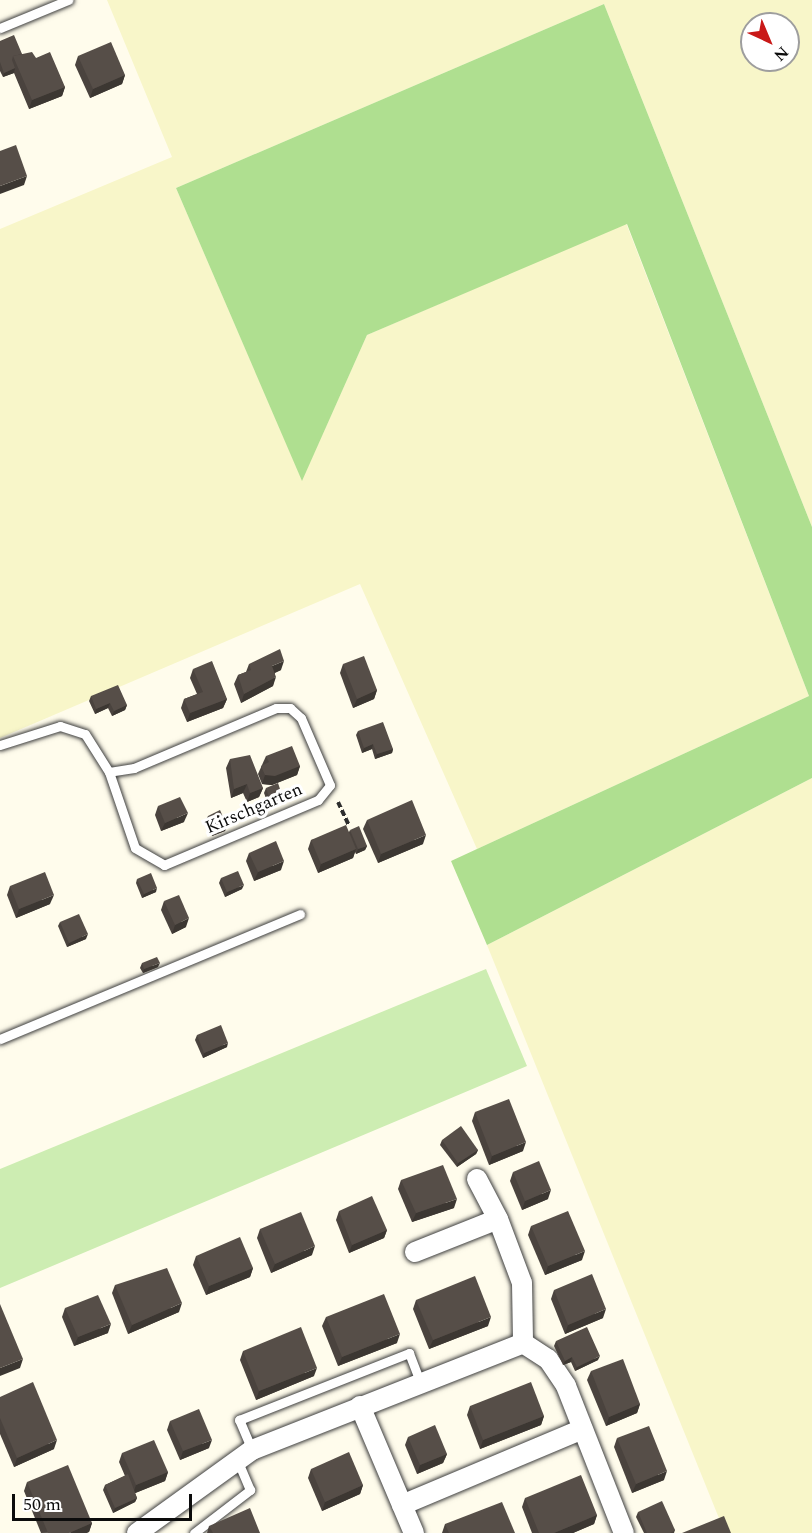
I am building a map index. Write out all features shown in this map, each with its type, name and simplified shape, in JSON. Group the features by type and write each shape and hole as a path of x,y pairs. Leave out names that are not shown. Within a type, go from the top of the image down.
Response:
{"street":[{"path":"477,1179 498,1219 522,1283 523,1343"},
{"path":"415,1252 498,1219"},
{"path":"137,1533 244,1455 420,1381 523,1343"},
{"path":"523,1343 548,1359 582,1429 624,1533"},
{"path":"360,1406 414,1533"},
{"path":"402,1505 582,1429"}],"lane":[{"path":"0,28 68,0"},
{"path":"109,772 134,768 276,708 290,708 301,718 330,784"},
{"name":"Kirschgarten","path":"0,745 60,726 85,734 109,772 135,848 164,865 318,800 330,784"},
{"path":"0,1039 300,914"},
{"path":"194,1533 250,1490 239,1420 410,1353 420,1381"}],"path":[{"path":"330,784 349,826"}],"shaded area":[{"path":"107,0 812,0 812,527 604,4 176,188 302,480 367,335 626,223 809,696 477,849 360,584 0,738 0,229 172,157"},
{"path":"812,778 812,1533 725,1533 487,945"}],"green space":[{"path":"604,4 812,527 812,778 487,945 451,861 809,696 627,224 367,335 302,481 176,188"},
{"path":"486,969 527,1066 0,1288 0,1169"}],"building":[{"path":"14,35 22,54 13,56 15,68 4,73 0,62 0,41"},
{"path":"111,42 125,75 93,89 78,56"},
{"path":"32,52 36,58 50,52 65,87 32,100 13,56"},
{"path":"16,145 27,176 0,186 0,151"},
{"path":"280,649 284,661 272,666 276,677 244,694 238,675 251,670 249,664"},
{"path":"364,656 377,690 357,699 343,664"},
{"path":"212,661 227,699 190,713 184,699 203,692 193,669"},
{"path":"118,685 127,705 114,711 110,703 96,709 91,696"},
{"path":"383,722 393,749 377,754 373,744 364,748 358,731"},
{"path":"292,746 300,766 275,776 265,775 261,766 269,762 266,756"},
{"path":"250,755 263,788 250,793 247,784 234,789 230,759"},
{"path":"278,783 282,795 270,800 266,788"},
{"path":"180,797 188,813 165,823 158,806"},
{"path":"412,800 426,835 381,854 367,820"},
{"path":"220,810 227,826 214,831 208,816"},
{"path":"346,825 356,849 321,864 311,840"},
{"path":"359,826 367,846 358,849 350,830"},
{"path":"276,841 284,861 258,872 249,853"},
{"path":"238,871 244,885 227,892 221,878"},
{"path":"45,872 54,895 19,909 10,886"},
{"path":"151,873 157,888 144,894 137,879"},
{"path":"179,895 189,918 175,925 164,901"},
{"path":"79,914 88,934 69,943 60,922"},
{"path":"157,957 160,963 144,969 142,963"},
{"path":"221,1025 228,1043 204,1053 197,1035"},
{"path":"509,1099 526,1142 492,1156 475,1112"},
{"path":"461,1126 478,1150 458,1163 442,1140"},
{"path":"539,1161 551,1190 525,1201 513,1172"},
{"path":"443,1165 457,1199 416,1213 401,1180"},
{"path":"372,1196 387,1230 352,1245 339,1211"},
{"path":"568,1211 585,1251 548,1266 531,1226"},
{"path":"301,1212 315,1246 275,1264 260,1229"},
{"path":"240,1237 253,1268 209,1286 196,1256"},
{"path":"167,1268 182,1303 132,1325 115,1285"},
{"path":"592,1274 606,1309 568,1325 554,1290"},
{"path":"475,1276 491,1317 433,1340 416,1300"},
{"path":"384,1294 400,1334 342,1357 326,1317"},
{"path":"98,1295 111,1324 78,1337 65,1308"},
{"path":"0,1304 23,1359 0,1368"},
{"path":"301,1327 317,1368 259,1391 243,1351"},
{"path":"587,1327 600,1356 577,1367 572,1357 565,1361 556,1341"},
{"path":"623,1359 640,1404 609,1417 591,1371"},
{"path":"33,1382 57,1440 17,1458 0,1418 0,1397"},
{"path":"531,1382 544,1416 483,1440 470,1406"},
{"path":"199,1409 212,1440 183,1451 170,1421"},
{"path":"435,1425 447,1454 420,1465 408,1437"},
{"path":"649,1426 667,1471 636,1484 617,1438"},
{"path":"154,1440 168,1472 136,1485 122,1453"},
{"path":"349,1452 363,1485 325,1502 311,1469"},
{"path":"68,1465 92,1523 69,1533 48,1533 27,1482"},
{"path":"128,1474 137,1498 115,1508 105,1485"},
{"path":"581,1475 597,1515 554,1533 539,1533 525,1498"},
{"path":"662,1501 675,1530 670,1533 647,1533 638,1512"},
{"path":"502,1502 515,1533 449,1533 445,1524"},
{"path":"250,1508 260,1533 213,1533 209,1526"},
{"path":"724,1516 731,1533 682,1533"}]}
